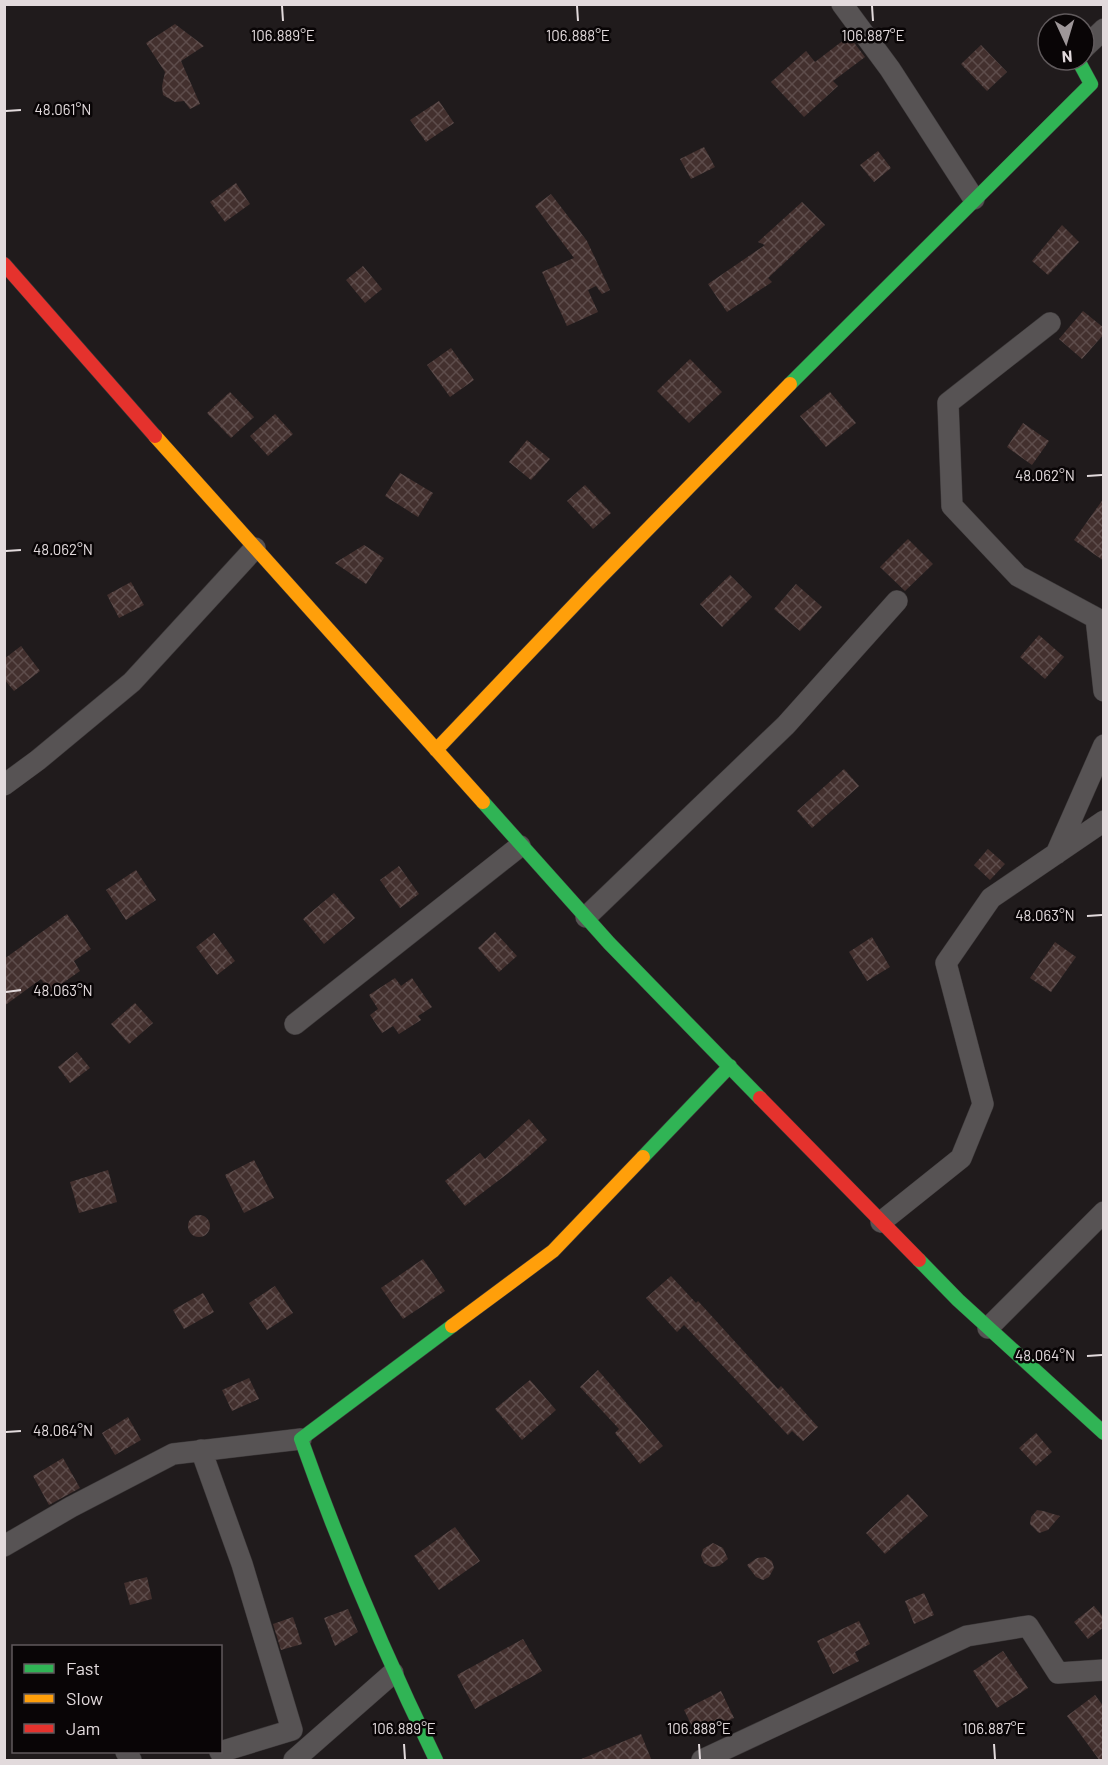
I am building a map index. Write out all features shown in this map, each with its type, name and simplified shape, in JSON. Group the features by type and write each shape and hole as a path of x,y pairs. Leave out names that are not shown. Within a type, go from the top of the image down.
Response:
{"street":[{"path":"842,4 890,69 974,199"},
{"path":"436,750 549,630 974,199 1091,84 1084,72"},
{"path":"4,264 66,337 586,917 957,1300 1104,1433"},
{"path":"1050,323 948,403 952,506 1018,576 1096,618 1104,691"},
{"path":"4,785 38,760 132,682 255,548"},
{"path":"586,917 786,725 897,601"},
{"path":"1056,854 1104,745"},
{"path":"881,1222 961,1158 983,1104 946,963 991,898 1104,821"},
{"path":"295,1024 520,846"},
{"path":"4,1546 71,1507 173,1454 301,1439 553,1251 730,1066"},
{"path":"988,1328 1104,1212"},
{"path":"301,1439 328,1517 393,1673 436,1761"},
{"path":"201,1450 242,1564 292,1730 222,1751"},
{"path":"702,1761 967,1636 1028,1626 1058,1673 1104,1670"},
{"path":"294,1761 393,1673"}],"building":[{"path":"175,24 204,46 181,61 200,104 190,109 184,101 175,102 163,95 165,72 146,43"},
{"path":"849,36 865,57 833,81 838,86 804,117 771,82 806,51 815,62"},
{"path":"981,45 1007,72 987,91 961,64"},
{"path":"439,101 454,123 426,142 410,120"},
{"path":"704,147 715,167 691,179 680,159"},
{"path":"878,151 891,168 874,182 860,165"},
{"path":"236,183 250,204 225,222 210,202"},
{"path":"551,194 587,241 610,290 602,294 596,286 588,290 598,312 567,326 542,272 574,258 535,206"},
{"path":"802,202 825,225 768,278 772,282 727,312 708,284 765,245 758,242"},
{"path":"1062,225 1079,242 1048,275 1032,261"},
{"path":"363,266 382,289 365,303 346,280"},
{"path":"1083,311 1104,328 1104,334 1082,359 1059,339"},
{"path":"451,348 474,380 450,397 427,365"},
{"path":"690,359 722,392 689,423 657,391"},
{"path":"230,392 254,417 231,438 207,413"},
{"path":"830,392 856,423 826,447 800,416"},
{"path":"275,414 293,434 268,456 250,436"},
{"path":"1023,423 1049,441 1032,465 1007,447"},
{"path":"527,440 550,459 531,480 509,462"},
{"path":"400,473 433,493 418,517 385,496"},
{"path":"585,485 611,513 593,529 567,501"},
{"path":"1104,498 1104,561 1074,540"},
{"path":"908,539 933,564 905,591 880,567"},
{"path":"364,545 384,558 366,584 335,563"},
{"path":"730,575 752,597 722,627 700,604"},
{"path":"131,582 144,605 119,618 107,595"},
{"path":"796,584 822,607 800,631 774,609"},
{"path":"1039,635 1064,657 1045,679 1020,657"},
{"path":"21,646 40,671 14,691 4,679 4,659"},
{"path":"844,769 859,786 812,828 797,811"},
{"path":"988,849 1005,864 990,880 974,865"},
{"path":"399,866 419,894 400,908 380,880"},
{"path":"136,870 156,900 126,920 106,890"},
{"path":"334,893 355,918 324,944 303,919"},
{"path":"67,914 91,949 74,961 80,971 50,992 41,979 4,1006 4,959"},
{"path":"495,932 517,956 499,972 478,948"},
{"path":"214,933 235,961 217,975 196,947"},
{"path":"872,937 890,967 867,981 849,952"},
{"path":"1055,942 1076,957 1051,992 1030,978"},
{"path":"395,978 401,986 412,978 432,1007 418,1016 421,1020 399,1034 393,1026 382,1033 370,1015 378,1009 369,995"},
{"path":"135,1003 153,1023 129,1044 111,1024"},
{"path":"77,1052 90,1068 70,1083 58,1067"},
{"path":"529,1119 547,1140 465,1206 445,1181 480,1153 485,1159"},
{"path":"254,1160 274,1198 244,1213 225,1175"},
{"path":"108,1170 117,1202 79,1213 70,1182"},
{"path":"199,1215 207,1218 210,1226 207,1234 199,1237 191,1234 188,1226 191,1218"},
{"path":"423,1259 445,1291 403,1319 381,1288"},
{"path":"671,1276 696,1303 698,1301 778,1389 781,1386 818,1427 803,1441 792,1431 788,1435 684,1325 677,1332 646,1298"},
{"path":"275,1286 293,1313 267,1330 249,1303"},
{"path":"203,1293 214,1312 184,1329 173,1310"},
{"path":"598,1370 663,1446 640,1464 615,1433 619,1429 580,1387"},
{"path":"249,1378 259,1399 232,1411 222,1390"},
{"path":"530,1380 556,1410 522,1440 495,1409"},
{"path":"128,1417 141,1440 115,1455 102,1433"},
{"path":"1036,1433 1052,1452 1036,1466 1019,1448"},
{"path":"63,1458 80,1488 49,1505 33,1476"},
{"path":"908,1494 928,1516 885,1554 866,1533"},
{"path":"1037,1510 1060,1516 1048,1530 1039,1533 1030,1524 1031,1517"},
{"path":"455,1527 480,1561 439,1590 414,1556"},
{"path":"713,1543 723,1548 728,1559 719,1566 711,1567 704,1563 701,1556 703,1549"},
{"path":"765,1557 772,1561 774,1568 769,1577 763,1580 756,1577 747,1565 757,1558"},
{"path":"147,1577 152,1599 130,1605 124,1583"},
{"path":"924,1593 934,1615 914,1624 905,1601"},
{"path":"1094,1606 1104,1618 1104,1627 1088,1639 1074,1622"},
{"path":"348,1609 358,1632 335,1646 324,1618"},
{"path":"293,1617 302,1644 281,1650 273,1624"},
{"path":"859,1621 870,1644 855,1652 859,1661 833,1674 817,1641"},
{"path":"523,1639 542,1671 475,1709 457,1675"},
{"path":"1003,1651 1028,1688 997,1708 973,1671"},
{"path":"721,1691 734,1718 697,1736 684,1710"},
{"path":"1095,1695 1104,1707 1104,1761 1100,1761 1067,1716"},
{"path":"641,1734 652,1761 579,1761 579,1760"}],"traffic: fast":[{"path":"790,384 1091,84 1084,72"},
{"path":"483,802 609,943 760,1098"},
{"path":"643,1157 730,1066"},
{"path":"919,1260 958,1300 1104,1433"},
{"path":"436,1760 364,1601 301,1439 452,1326"}],"traffic: slow":[{"path":"436,750 790,384"},
{"path":"155,436 483,802"},
{"path":"452,1326 553,1251 643,1157"}],"traffic: jam":[{"path":"4,264 155,436"},
{"path":"760,1098 919,1260"}]}
